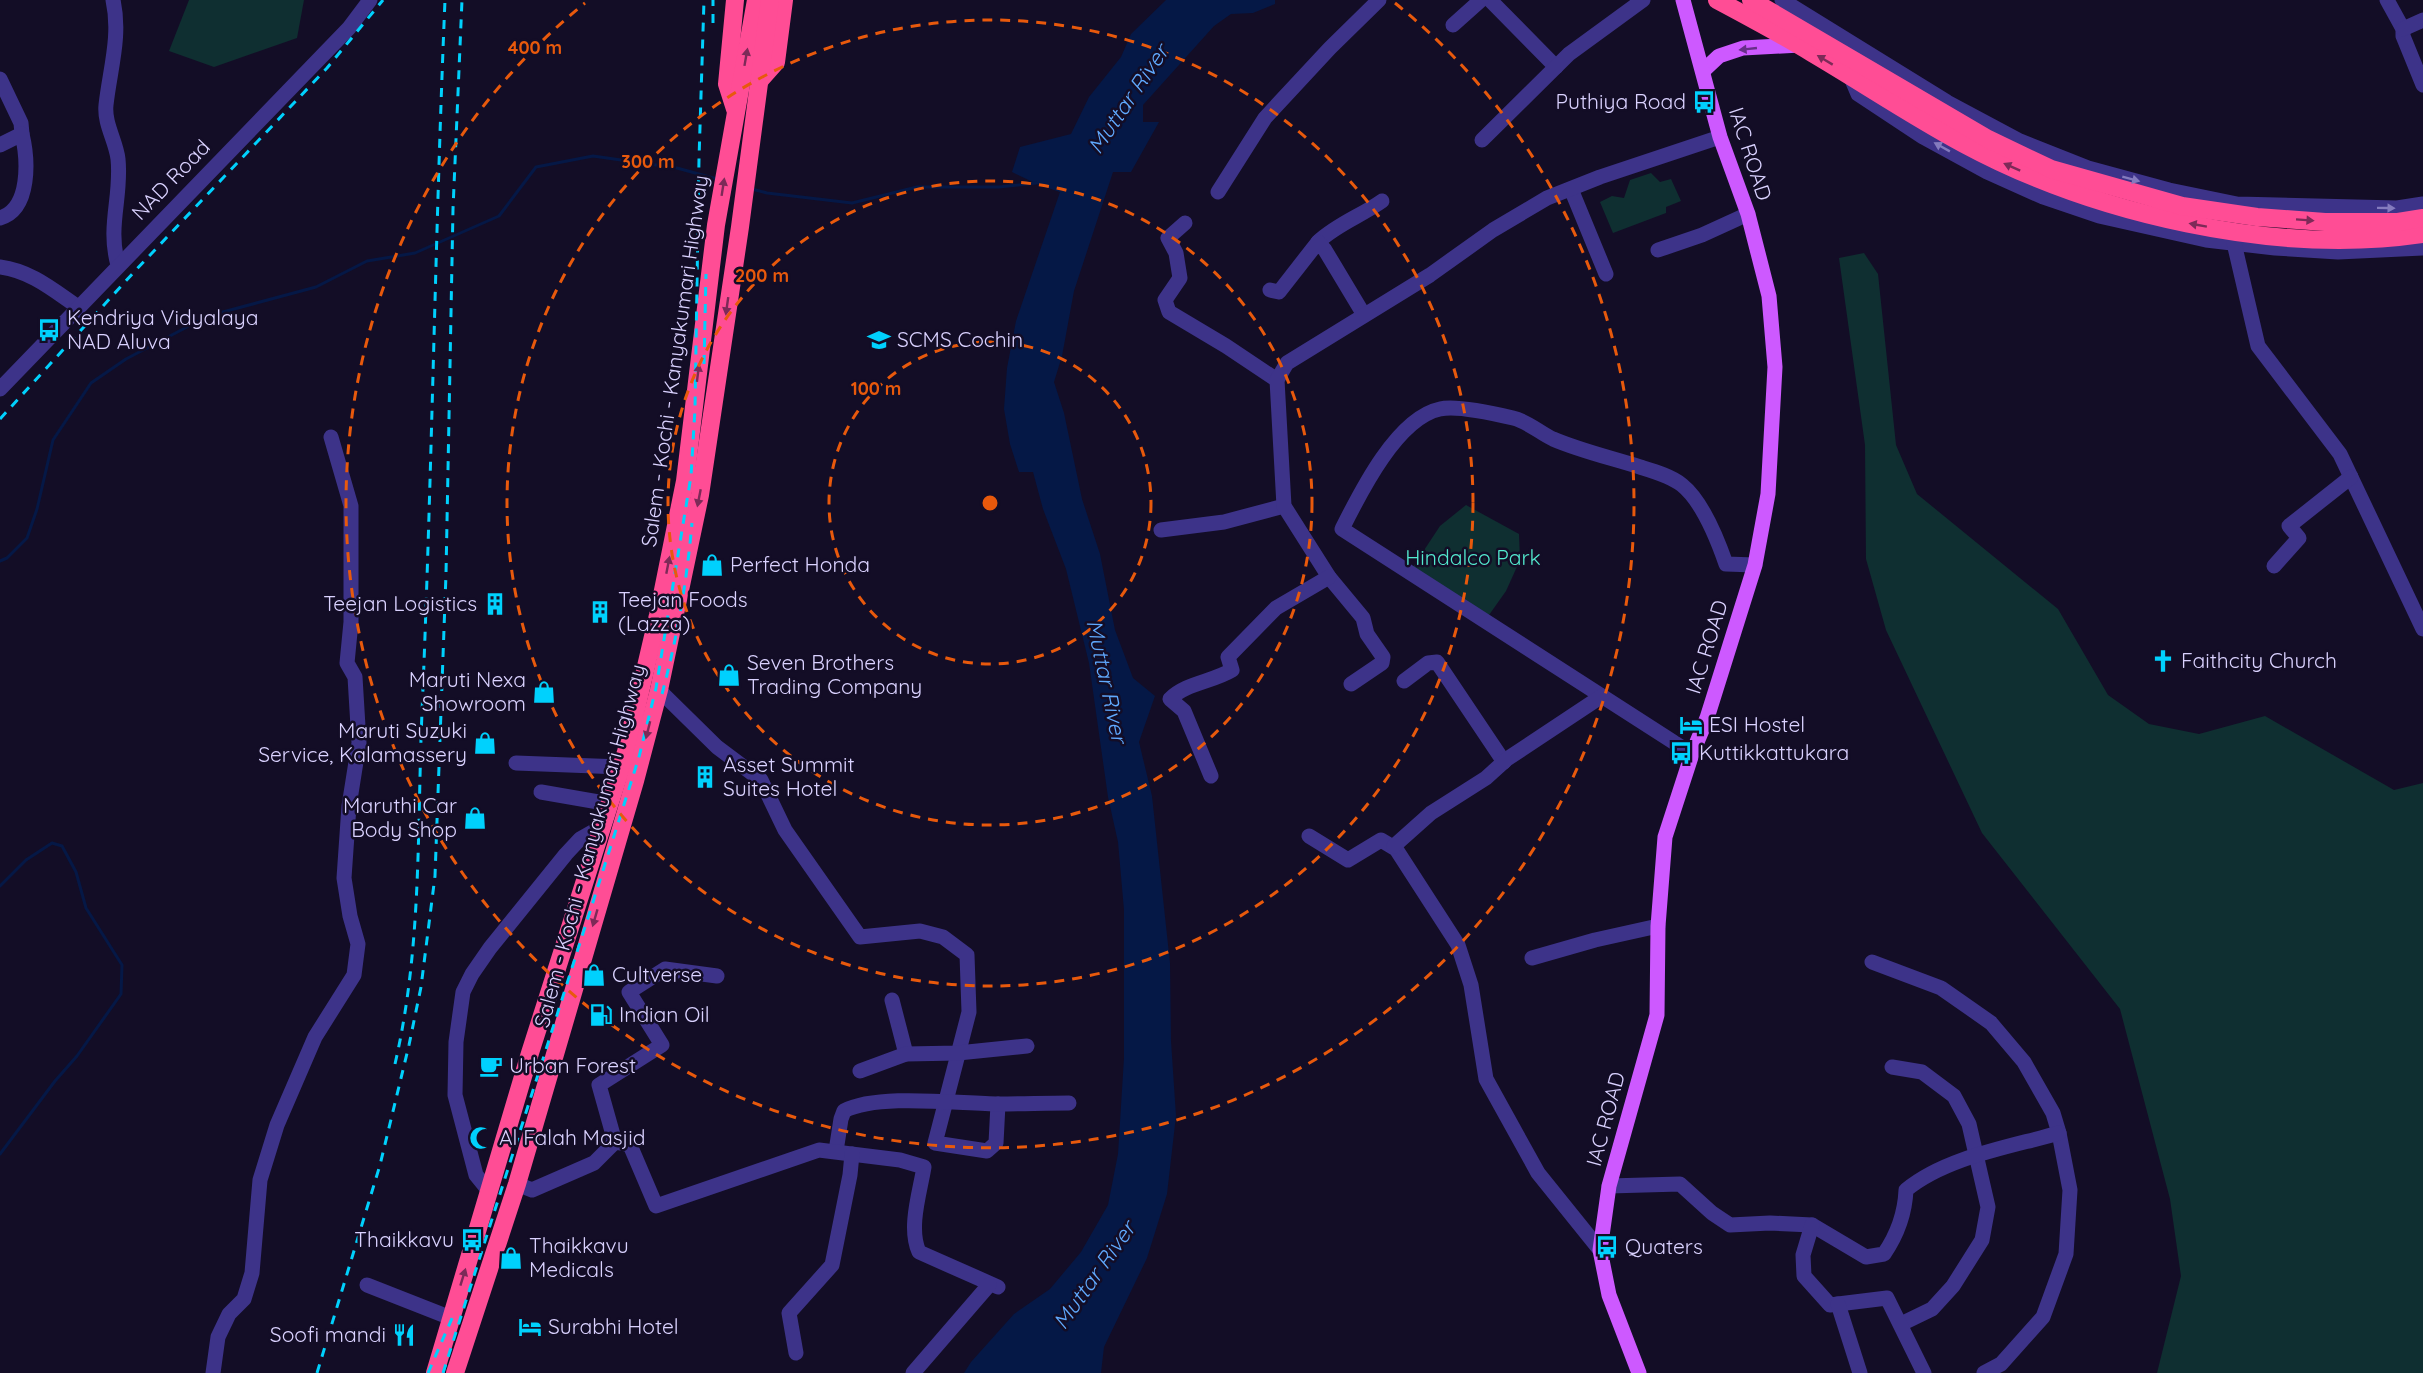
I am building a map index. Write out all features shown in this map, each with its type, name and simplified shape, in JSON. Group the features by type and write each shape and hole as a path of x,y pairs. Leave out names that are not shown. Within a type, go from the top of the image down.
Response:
{"highway":[{"path":"735,0 727,84 736,114"},
{"name":"Salem - Kochi - Kanyakumari Highway","path":"435,1373 501,1150 621,767 658,615 685,481 716,225 756,0"},
{"name":"Salem - Kochi - Kanyakumari Highway","path":"455,1373 517,1184 635,781 659,690 700,495 740,227 770,0"},
{"path":"760,80 776,62 783,0"},
{"path":"1717,0 1800,45 1934,127 2013,168 2065,189 2195,225 2270,235 2332,240 2423,234"},
{"path":"1751,0 1988,139 2051,169 2182,206 2257,217 2325,222 2398,222 2423,218"},
{"path":"501,1150 524,1159"}],"main road":[{"name":"IAC ROAD","path":"1639,1373 1609,1295 1600,1250 1609,1186 1657,1015 1658,926 1665,837 1692,754 1707,718 1755,565 1768,494 1775,367 1769,296 1748,214 1720,137 1683,0"},
{"path":"1703,71 1719,56 1743,48 1800,45"}],"street":[{"path":"113,0 117,18 116,46 106,108 118,158 113,228 114,252 118,265"},
{"name":"NAD Road","path":"0,388 349,28 370,0"},
{"path":"1218,192 1265,118 1330,48 1380,0"},
{"path":"1454,25 1481,0"},
{"path":"1490,0 1556,67"},
{"path":"1482,140 1569,54 1643,0"},
{"path":"1782,0 1947,102 2020,141 2088,168 2169,190 2237,204 2397,208 2423,204"},
{"path":"2387,0 2403,28 2403,36 2423,85"},
{"path":"2403,28 2423,20"},
{"path":"1850,75 1858,94 1923,137 1987,172 2034,193 2099,216 2206,240 2275,248 2338,252 2423,248"},
{"path":"0,79 21,123 26,162 24,184 18,204 0,218"},
{"path":"0,145 22,134"},
{"path":"1351,684 1382,663 1383,657 1367,634 1363,618 1329,577 1284,506 1277,380 1287,363 1430,275 1493,230 1547,198 1600,177 1720,137"},
{"path":"1571,189 1606,274"},
{"path":"1270,290 1279,292 1318,242 1339,225 1382,201"},
{"path":"1658,250 1702,235 1748,214"},
{"path":"1185,223 1168,238 1176,253 1180,278 1165,300 1170,312 1226,345 1277,380"},
{"path":"1318,242 1364,315"},
{"path":"2234,243 2258,346 2340,454 2423,629"},
{"path":"0,267 18,269 35,277 78,307"},
{"path":"1692,754 1342,530 1378,466 1399,436 1414,420 1441,408 1516,418 1554,439 1658,473 1682,485 1701,510 1718,540 1726,564 1755,565"},
{"path":"213,1373 218,1337 229,1314 244,1299 252,1274 260,1180 278,1125 315,1037 354,975 358,944 350,916 344,878 349,806 359,743 355,677 347,663 351,622 351,506 331,437"},
{"path":"2274,566 2299,538 2289,526 2351,477"},
{"path":"1161,530 1224,522 1284,506"},
{"path":"1211,776 1184,711 1170,699 1179,690 1232,670 1228,657 1276,608 1329,577"},
{"path":"1404,681 1428,663 1437,662 1504,762"},
{"path":"659,690 717,747 762,780 785,830 860,937 920,930 943,937 968,955 969,1012 935,1143 987,1151 996,1143 998,1104"},
{"path":"1394,846 1431,813 1486,778 1504,762 1602,696"},
{"path":"516,763 621,767"},
{"path":"541,792 610,804"},
{"path":"489,1191 476,1175 455,1095 456,1042 464,992 468,980 490,948 566,854 584,836 603,826"},
{"path":"1309,836 1348,860 1382,840 1394,846 1458,945 1471,985 1486,1079 1538,1173 1600,1250"},
{"path":"1532,958 1595,940 1658,926"},
{"path":"1872,962 1941,988 1991,1023 2024,1062 2053,1113 2059,1134 2070,1190 2066,1254 2043,1317 2001,1364 1984,1373"},
{"path":"615,1142 599,1085 662,1045 629,992 665,969 717,976"},
{"path":"892,1000 906,1054"},
{"path":"860,1071 906,1054 958,1053 1027,1046"},
{"path":"1892,1067 1922,1072 1954,1096 1969,1124 1988,1207 1982,1240 1953,1286 1932,1309 1901,1324"},
{"path":"836,1151 840,1119 844,1112 872,1103 946,1101 998,1104 1069,1103"},
{"path":"1609,1186 1680,1184 1712,1213 1730,1225 1770,1223 1812,1225 1866,1257 1884,1254 1893,1240 1906,1207 1906,1190 1922,1176 1977,1156 2059,1134"},
{"path":"615,1142 630,1146 656,1206 819,1150 900,1160 924,1167 915,1227 915,1240 919,1252 993,1286 913,1373"},
{"path":"517,1184 532,1190 594,1163 615,1142"},
{"path":"796,1353 789,1313 832,1265 852,1154"},
{"path":"1812,1225 1803,1254 1804,1276 1830,1305 1887,1298 1924,1373"},
{"path":"367,1285 451,1318"},
{"path":"1838,1304 1860,1373"}],"green space":[{"path":"189,0 304,0 297,38 214,67 169,51"},
{"path":"1651,173 1660,182 1671,179 1681,201 1666,207 1666,213 1613,233 1600,202 1612,196 1624,198 1630,180"},
{"path":"1864,253 1878,274 1896,445 1917,494 2058,609 2108,695 2149,724 2199,734 2265,716 2394,790 2423,783 2423,1373 2157,1373 2181,1276 2170,1199 2120,1009 1982,833 1886,630 1866,559 1865,445 1839,258"},
{"name":"Hindalco Park","path":"1466,505 1519,534 1520,560 1506,591 1489,615 1411,570 1440,526"}],"water":[{"name":"Muttar River","path":"1166,0 1275,0 1275,4 1253,13 1231,14 1214,26 1143,105 1143,122 1159,122 1131,172 1113,172 1074,291 1062,356 1054,382 1064,413 1082,499 1100,554 1115,630 1133,678 1155,696 1139,742 1152,796 1170,963 1171,1041 1176,1116 1167,1194 1147,1258 1104,1347 1101,1373 964,1373 1014,1314 1050,1289 1081,1252 1108,1205 1118,1154 1124,1058 1124,910 1118,842 1108,797 1089,663 1066,569 1043,509 1033,472 1019,472 1010,444 1004,409 1007,368 1016,321 1060,192 1012,172 1020,147 1071,134 1089,97 1121,57 1131,34"}],"waterway":[{"path":"0,561 7,558 27,538 37,509 53,440 91,383 126,359 208,316 316,287 367,261 415,253 499,216 536,167 593,156 677,168 717,179"},
{"path":"752,189 767,193 852,203 917,187 999,187 1036,183"},
{"path":"0,886 26,860 52,843 62,846 76,872 86,908 122,965 121,994 77,1056 55,1081 0,1154"}],"railway":[{"path":"0,419 134,272 327,68 383,0"},
{"path":"395,1064 410,977 417,889 445,0"},
{"path":"317,1373 380,1165 409,1045 421,987 435,876 446,574 453,209 462,0"},
{"path":"443,1373 639,757 656,688 691,476 695,409 704,0"},
{"path":"713,0 713,23"},
{"path":"704,364 706,274"},
{"path":"662,694 681,609 692,523"},
{"path":"428,1373 453,1316"}],"place":[{"name":"Puthiya Road","path":"1704,102"},
{"name":"Kendriya Vidyalaya NAD Aluva","path":"49,330"},
{"name":"SCMS Cochin","path":"879,340"},
{"name":"Perfect Honda","path":"712,565"},
{"name":"Teejan Logistics","path":"495,604"},
{"name":"Teejan Foods (Lazza)","path":"600,612"},
{"name":"Faithcity Church","path":"2163,661"},
{"name":"Seven Brothers Trading Company","path":"729,675"},
{"name":"Maruti Nexa Showroom","path":"544,692"},
{"name":"ESI Hostel","path":"1691,725"},
{"name":"Maruti Suzuki Service, Kalamassery","path":"485,743"},
{"name":"Kuttikkattukara","path":"1681,753"},
{"name":"Asset Summit Suites Hotel","path":"705,777"},
{"name":"Maruthi Car Body Shop","path":"475,818"},
{"name":"Cultverse","path":"594,975"},
{"name":"Indian Oil","path":"601,1015"},
{"name":"Urban Forest","path":"491,1066"},
{"name":"Al Falah Masjid","path":"481,1138"},
{"name":"Thaikkavu","path":"472,1240"},
{"name":"Quaters","path":"1607,1247"},
{"name":"Thaikkavu Medicals","path":"511,1258"},
{"name":"Surabhi Hotel","path":"530,1327"},
{"name":"Soofi mandi","path":"404,1335"}]}
